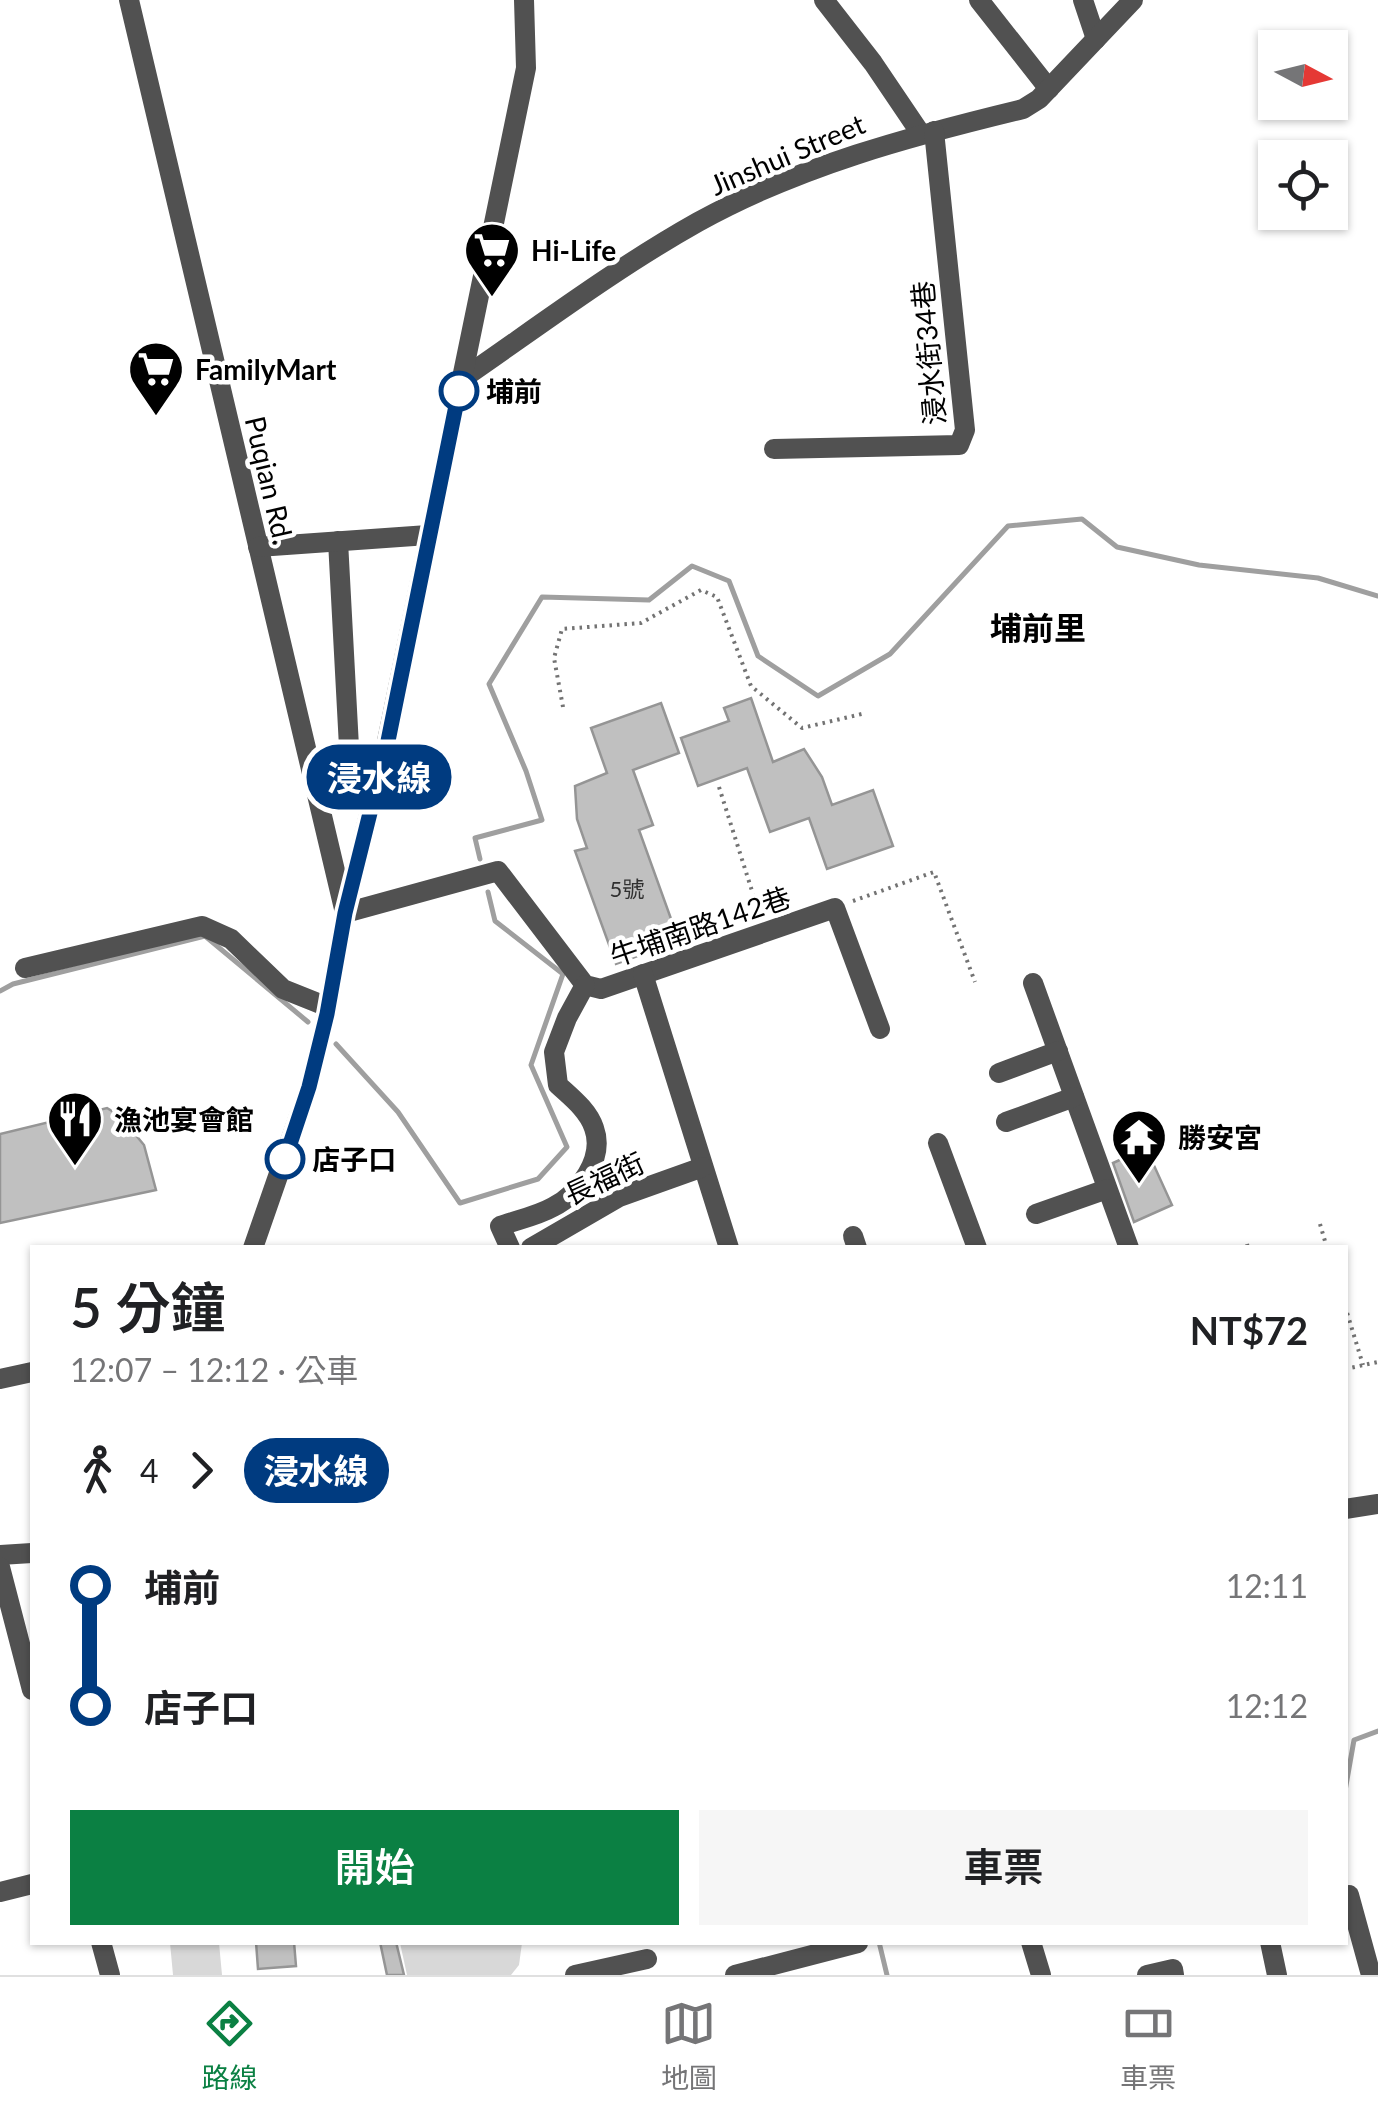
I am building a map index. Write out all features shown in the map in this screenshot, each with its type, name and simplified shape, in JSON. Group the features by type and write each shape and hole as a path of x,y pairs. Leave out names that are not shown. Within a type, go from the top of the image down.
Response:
{"street":[{"name":"Puqian Rd.","path":"128,0 345,913"},
{"path":"255,1245 309,1087 345,913 388,741 526,68 524,0"},
{"path":"824,0 927,133"},
{"path":"979,0 1049,89"},
{"path":"1082,0 1096,39"},
{"name":"Jinshui Street","path":"462,379 628,264 700,221 775,185 884,144 1023,109 1049,89 1133,0"},
{"name":"浸水街34巷","path":"774,449 959,445 964,430 927,133"},
{"path":"258,546 428,535"},
{"path":"338,541 350,747"},
{"name":"牛埔南路142巷","path":"345,913 498,871 584,986 601,990 835,908"},
{"path":"835,908 880,1029"},
{"path":"24,968 202,926 231,939 283,990 328,1007"},
{"path":"643,974 728,1245"},
{"path":"1033,983 1128,1245"},
{"path":"509,1245 500,1226 554,1207 579,1187 594,1161 595,1129 578,1102 558,1085 554,1052 584,986"},
{"path":"999,1072 1058,1050"},
{"path":"1006,1122 1074,1097"},
{"path":"938,1142 976,1245"},
{"name":"長福街","path":"536,1245 619,1197 703,1167"},
{"path":"1036,1214 1107,1188"},
{"path":"0,1379 30,1372"},
{"path":"1348,1509 1378,1504"},
{"path":"0,1556 30,1553"},
{"path":"0,1567 30,1682"},
{"path":"0,1892 30,1884"},
{"path":"1348,1899 1371,1975"},
{"path":"102,1945 110,1975"},
{"path":"735,1975 850,1945"},
{"path":"1033,1945 1041,1975"},
{"path":"1271,1945 1277,1975"},
{"path":"575,1975 647,1959"},
{"path":"1146,1975 1173,1970 1174,1975"}],"path":[{"path":"563,707 554,658 562,629 641,623 701,590 718,597 751,686 802,728 866,713"},
{"path":"719,788 765,932"},
{"path":"835,908 934,872 975,982"},
{"path":"1320,1224 1326,1245"},
{"path":"1348,1316 1363,1365"},
{"path":"1348,1368 1378,1362"}],"shaded area":[{"path":"170,1945 219,1945 222,1975 173,1975"},
{"path":"401,1945 522,1945 519,1965 511,1975 407,1975"}],"building":[{"path":"751,698 773,762 804,749 822,777 832,805 873,790 893,846 827,869 809,818 770,832 747,768 698,786 681,738 729,721 724,708"},
{"path":"661,703 679,753 633,770 653,825 639,830 679,941 616,964 575,851 587,848 577,819 575,786 607,773 591,728"},
{"name":"漁池宴會館","path":"107,1108 120,1116 144,1145 156,1190 0,1223 0,1134"},
{"name":"勝安宮","path":"1146,1148 1172,1205 1134,1222 1113,1163"},
{"path":"256,1945 294,1945 296,1966 258,1969"},
{"path":"381,1945 397,1945 404,1975 387,1975"}],"waterway":[{"path":"480,859 475,838 542,820 489,684 542,597 649,600 692,566 729,581 758,656 818,696 890,654 1008,526 1082,519 1117,547 1199,565 1318,578 1378,596"},
{"path":"336,1044 398,1112 460,1203 538,1179 567,1147 531,1065 563,974 495,921 488,892"},
{"path":"0,991 13,984 205,936 308,1022"},
{"path":"1348,1774 1354,1740 1378,1731"},
{"path":"880,1945 887,1975"}],"bus line":[{"name":"浸水線","path":"285,1159 309,1087 327,1014 345,913 388,741 459,391"}],"place":[{"name":"Hi-Life","path":"492,299"},
{"name":"埔前","path":"459,391"},
{"name":"FamilyMart","path":"156,418"},
{"name":"店子口","path":"285,1159"},
{"name":"漁池宴會館","path":"75,1168"},
{"name":"勝安宮","path":"1139,1186"}],"district":[{"name":"埔前里","path":"1038,627"}]}
